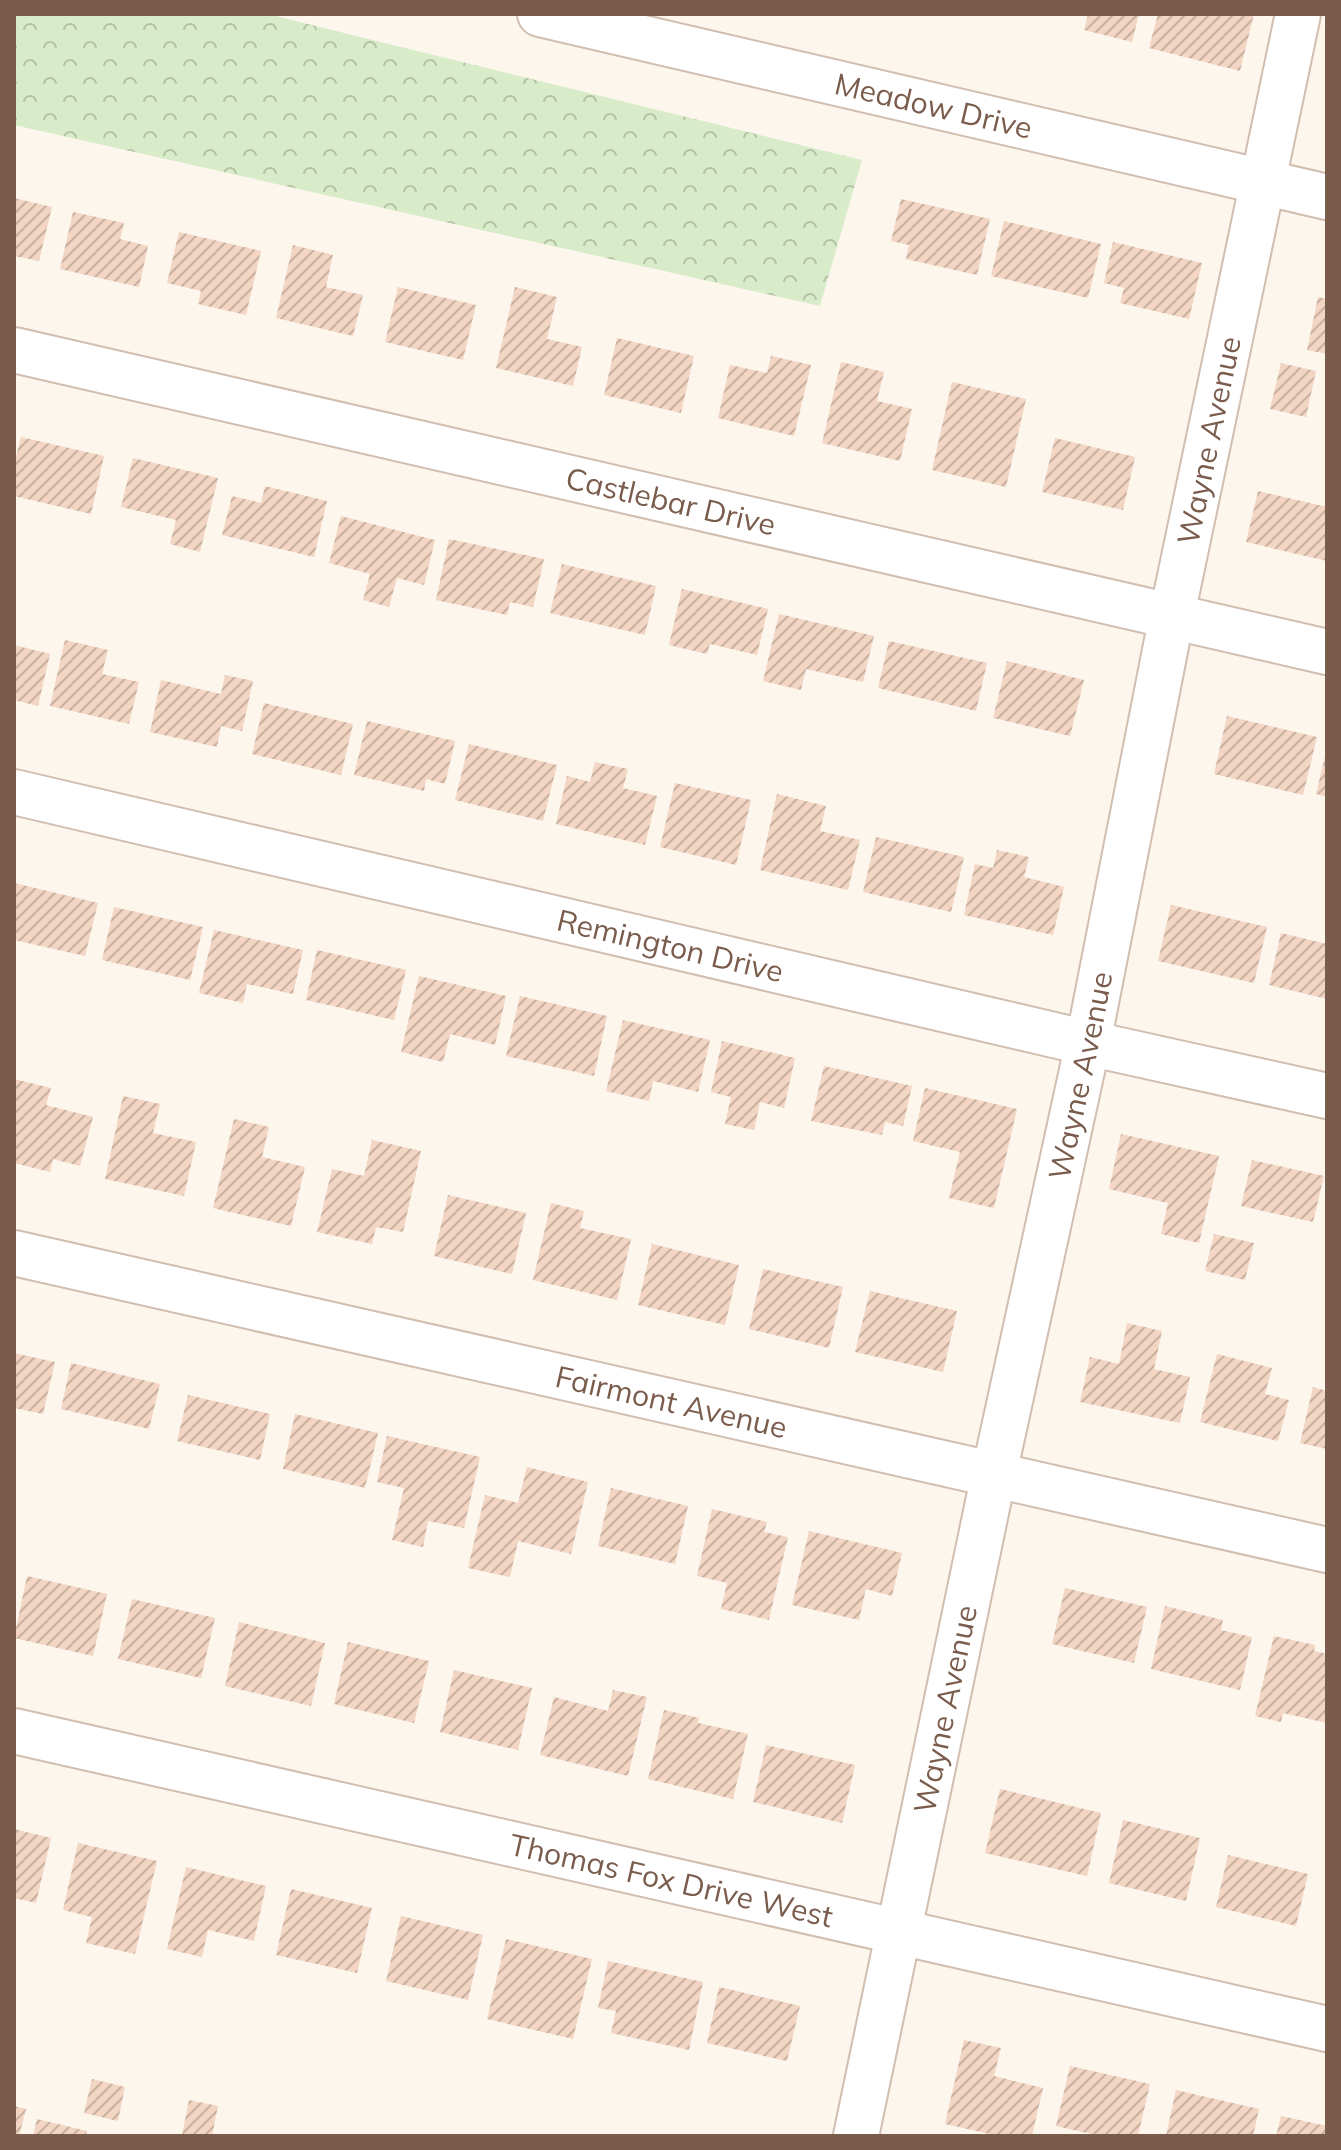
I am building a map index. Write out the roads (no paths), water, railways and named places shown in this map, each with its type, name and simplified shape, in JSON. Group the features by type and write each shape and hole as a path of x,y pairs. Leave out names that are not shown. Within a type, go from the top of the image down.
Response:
{"street":[{"name":"Meadow Drive","path":"540,14 1327,197"},
{"name":"Wayne Avenue","path":"856,2136 994,1474 1088,1043 1172,615 1298,14"},
{"name":"Castlebar Drive","path":"14,350 1327,652"},
{"name":"Remington Drive","path":"14,792 1327,1096"},
{"name":"Fairmont Avenue","path":"14,1253 1327,1550"},
{"name":"Thomas Fox Drive West","path":"14,1731 1327,2029"}]}
